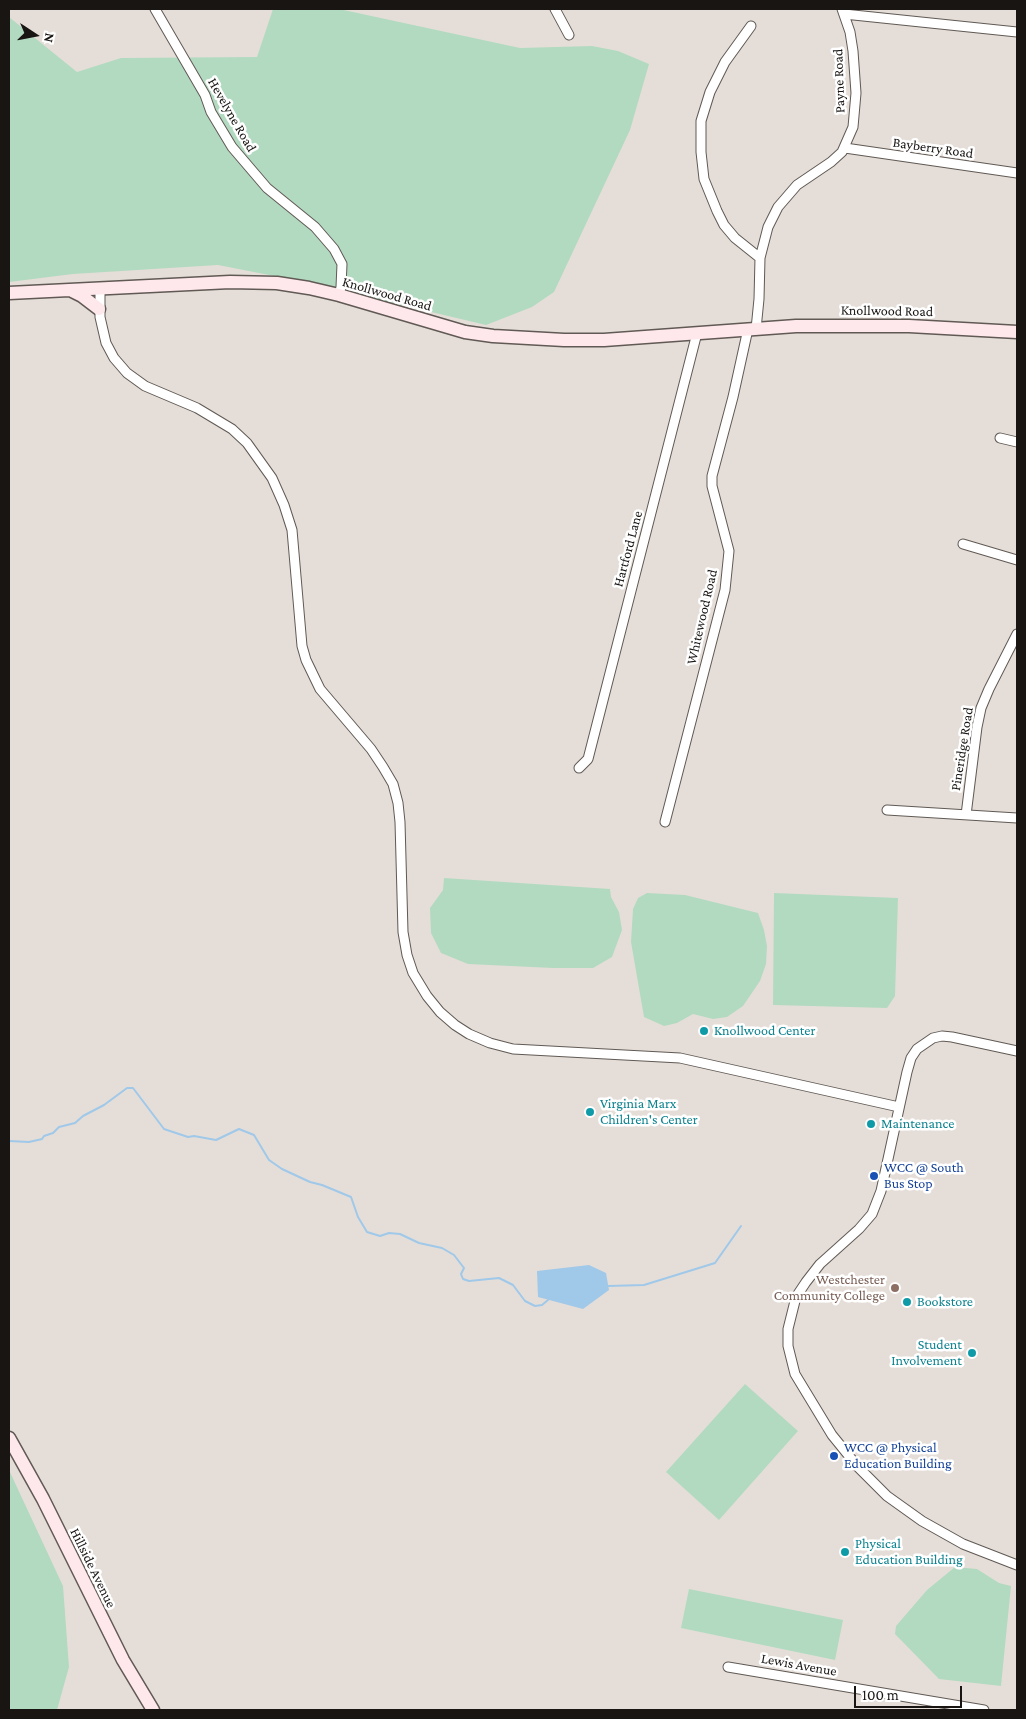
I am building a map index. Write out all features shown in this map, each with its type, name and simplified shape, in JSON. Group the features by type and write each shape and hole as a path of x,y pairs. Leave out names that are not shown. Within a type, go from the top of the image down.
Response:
{"main road":[{"name":"Knollwood Road","path":"9,293 257,282 309,288 447,327 493,336 564,340 613,339 796,326 909,326 1017,332"},
{"path":"70,290 82,296 99,309"},
{"name":"Hillside Avenue","path":"9,1438 43,1499 127,1667 153,1710"}],"street":[{"name":"Hevelyne Road","path":"155,9 205,95 212,112 232,147 267,188 315,227 334,248 342,264 339,295"},
{"path":"555,9 569,35"},
{"path":"843,11 1017,32"},
{"name":"Payne Road","path":"752,329 759,299 760,258 768,227 778,207 797,185 831,162 845,148 853,127 856,93 853,51 850,32 843,11"},
{"path":"751,26 724,62 710,92 701,121 700,152 704,179 716,211 724,225 735,238 760,258"},
{"name":"Bayberry Road","path":"845,148 1017,173"},
{"path":"100,289 99,309 101,327 106,343 114,358 127,373 145,386 197,408 232,429 247,443 272,478 284,505 292,530 302,646 306,660 320,689 372,749 393,784 400,822 403,932 407,955 413,973 427,996 440,1012 455,1025 470,1034 490,1043 513,1049 680,1058 899,1107"},
{"name":"Whitewood Road","path":"665,822 725,590 729,551 712,486 712,476 752,329"},
{"name":"Hartford Lane","path":"579,768 588,759 697,333"},
{"path":"1000,438 1017,442"},
{"path":"963,544 1017,560"},
{"name":"Pineridge Road","path":"966,815 981,708 1017,634"},
{"path":"888,810 1017,818"},
{"path":"1017,1051 952,1036 933,1038 917,1049 911,1058 881,1191 872,1214 859,1229 820,1264 806,1282 796,1297 788,1329 788,1346 795,1374 832,1436 858,1467 888,1496 917,1518 950,1538 992,1556 1017,1564"},
{"name":"Lewis Avenue","path":"728,1667 984,1710"}],"green space":[{"path":"273,9 339,9 520,48 592,46 618,51 649,64 630,130 554,292 532,307 486,325 305,282 218,265 73,274 9,282 9,17 77,72 121,58 257,57"},
{"path":"444,878 610,889 611,897 619,912 622,930 612,957 593,968 553,968 468,964 441,953 431,933 430,908 443,890"},
{"path":"647,893 685,895 758,913 767,946 766,964 760,981 743,1006 727,1017 713,1019 693,1014 677,1023 664,1026 644,1017 631,942 633,909 638,898"},
{"path":"774,893 898,898 895,996 887,1008 773,1005"},
{"path":"745,1384 798,1431 719,1520 666,1472"},
{"path":"9,1470 63,1586 69,1667 57,1710 9,1710"},
{"path":"955,1567 977,1569 999,1583 1011,1586 1001,1686 939,1679 895,1634 896,1626 927,1590"},
{"path":"689,1589 843,1620 835,1660 681,1628"}],"water":[{"path":"589,1265 606,1273 609,1290 583,1309 538,1297 537,1271"}],"waterway":[{"path":"9,1141 29,1142 42,1139 59,1127 75,1123 127,1088 133,1088 164,1129 188,1137 194,1136 216,1140 239,1129 254,1135 269,1160 282,1169 310,1182 351,1197 358,1217 367,1232 380,1236 389,1233 400,1234 419,1243 442,1248 454,1255 464,1268 461,1274 463,1279 469,1281 499,1278 513,1285 525,1301 535,1306 542,1305 548,1300"},
{"path":"608,1286 644,1285 715,1263 741,1226"}],"place":[{"name":"Knollwood Center","path":"704,1031"},
{"name":"Virginia Marx Children's Center","path":"590,1112"},
{"name":"Maintenance","path":"871,1124"},
{"name":"WCC @ South Bus Stop","path":"874,1176"},
{"name":"Westchester Community College","path":"895,1288"},
{"name":"Bookstore","path":"907,1302"},
{"name":"Student Involvement","path":"972,1353"},
{"name":"WCC @ Physical Education Building","path":"834,1456"},
{"name":"Physical Education Building","path":"845,1552"}]}
